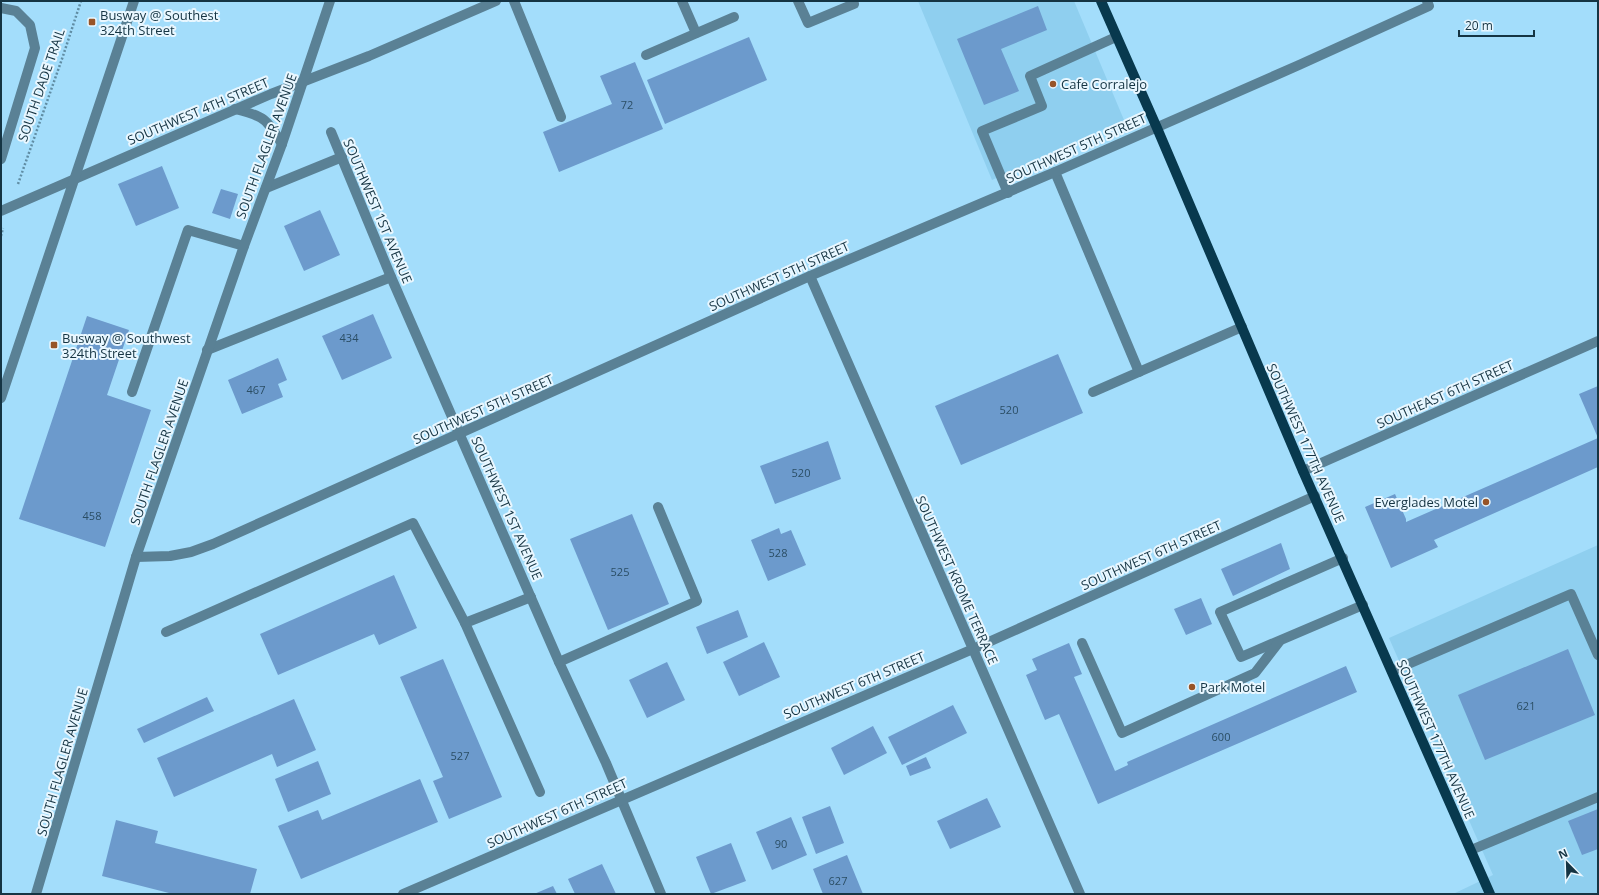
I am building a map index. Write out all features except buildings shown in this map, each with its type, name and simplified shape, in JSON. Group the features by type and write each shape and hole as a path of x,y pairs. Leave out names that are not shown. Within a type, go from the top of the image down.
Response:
{"main road":[{"name":"SOUTHWEST 177TH AVENUE","path":"1101,1 1303,471 1490,894"}],"street":[{"path":"1,398 76,178 134,1"},
{"name":"SOUTH FLAGLER AVENUE","path":"36,894 136,557 207,350 282,144 330,1"},
{"name":"SOUTHWEST 4TH STREET","path":"1,211 236,109 303,81 369,56 496,1"},
{"path":"514,1 560,117"},
{"path":"682,1 696,33"},
{"path":"798,1 808,23 854,4"},
{"name":"SOUTHWEST 5TH STREET","path":"136,557 170,556 191,552 213,544 810,276 1008,193 1156,128 1428,3"},
{"path":"1,8 16,11 30,25 35,48 1,159"},
{"path":"646,55 734,17"},
{"path":"1008,193 982,131 1042,106 1030,76 1116,37"},
{"path":"236,109 256,114 262,118 271,126 282,144"},
{"name":"SOUTHWEST 1ST AVENUE","path":"331,132 391,277 559,662 622,799 661,894"},
{"path":"266,188 342,157"},
{"path":"1055,172 1139,372"},
{"path":"132,392 188,230 244,246"},
{"name":"SOUTHWEST KROME TERRACE","path":"810,276 1080,894"},
{"path":"207,350 391,277"},
{"path":"1093,392 1242,327"},
{"name":"SOUTHEAST 6TH STREET","path":"1303,471 1598,341"},
{"name":"SOUTHWEST 6TH STREET","path":"403,894 973,648 1315,496"},
{"path":"559,662 697,601 658,506"},
{"path":"166,632 413,523 465,623 540,792"},
{"path":"1342,558 1220,612 1241,657 1363,605"},
{"path":"1392,671 1571,594 1598,655"},
{"path":"465,623 531,597"},
{"path":"1082,643 1122,733 1255,672 1280,641"},
{"path":"1471,850 1598,797"}],"path":[{"name":"SOUTH DADE TRAIL","path":"20,176 59,69 81,1"},
{"path":"1,236 3,228"}],"shaded area":[{"path":"918,1 1074,1 1124,120 992,180"},
{"path":"1598,545 1598,894 1453,894 1493,875 1389,638"}],"place":[{"name":"Busway @ Southest 324th Street","path":"92,22"},
{"name":"Cafe Corralejo","path":"1053,84"},
{"name":"Busway @ Southwest 324th Street","path":"54,345"},
{"name":"Everglades Motel","path":"1486,502"},
{"name":"Park Motel","path":"1192,687"}]}
